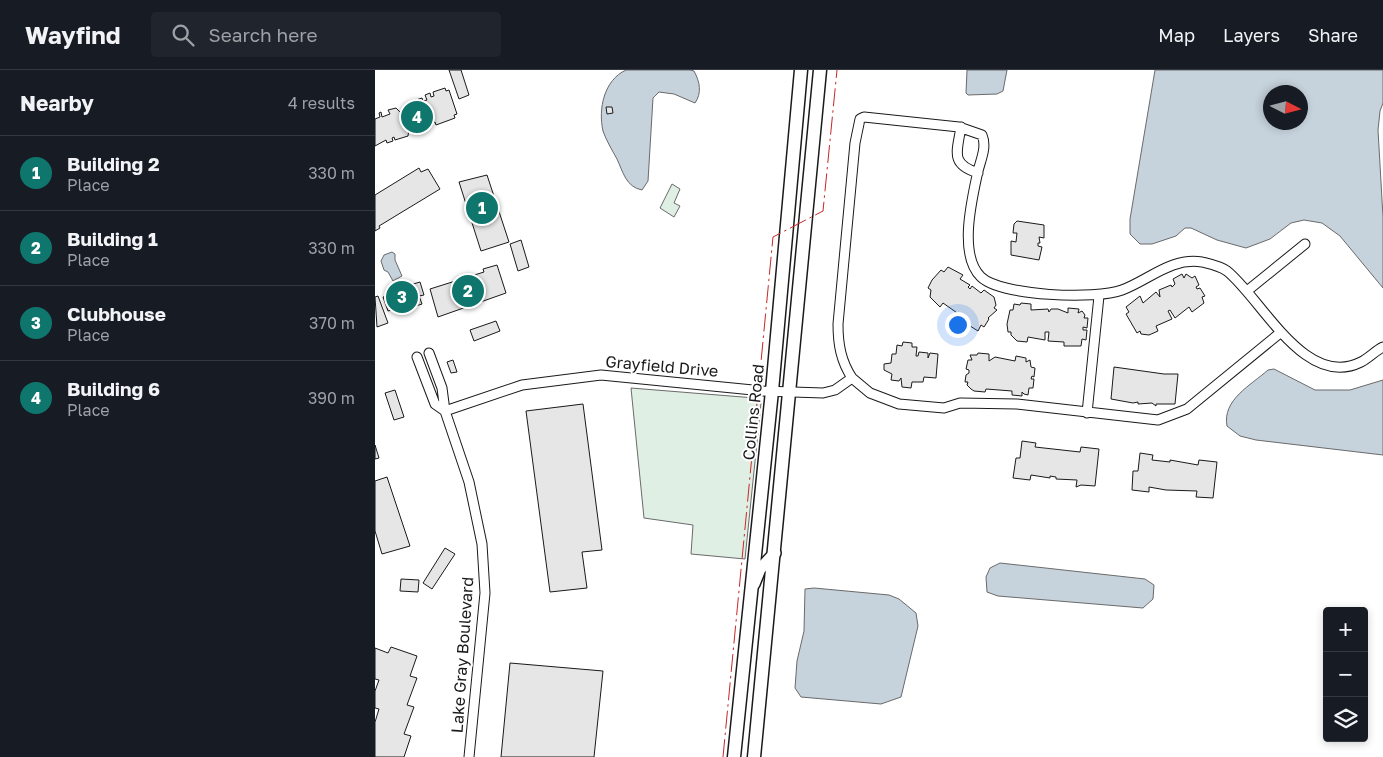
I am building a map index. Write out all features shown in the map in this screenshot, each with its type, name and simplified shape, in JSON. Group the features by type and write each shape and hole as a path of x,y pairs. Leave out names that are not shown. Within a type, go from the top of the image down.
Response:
{"main road":[{"name":"Collins Road","path":"735,757 772,391 801,70"},
{"path":"754,757 791,391 820,70"}],"street":[{"path":"1280,333 1187,410 1159,420 1017,404 960,403 944,408 899,404 869,393 852,378 845,367 838,345 838,324 855,143 860,119 875,117 961,127 983,135 984,148 972,206 969,254 975,269 982,278 993,284 1023,290 1075,296 1099,296 1121,291 1173,264 1188,261 1208,264 1225,270 1247,291 1280,333 1303,353 1325,365 1348,366 1361,363 1383,347"},
{"path":"961,127 957,150 959,162 964,168 978,173"},
{"path":"1247,291 1305,244"},
{"path":"1087,413 1099,296"},
{"name":"Lake Gray Boulevard","path":"429,353 442,388 445,410 475,505 483,559 485,593 469,757"},
{"name":"Lake Gray Boulevard","path":"417,357 435,404 445,410"},
{"name":"Grayfield Drive","path":"445,410 522,385 601,375 772,391 823,393 835,390 852,378"},
{"path":"752,588 760,569 775,553"}],"green space":[{"path":"672,184 680,189 674,203 680,206 674,217 660,208"},
{"path":"631,388 755,398 761,403 745,559 691,554 693,525 644,518"}],"shaded area":[{"path":"626,70 690,70 694,71 698,79 699,95 695,103 674,94 659,92 653,98 648,181 642,190 632,186 626,178 603,131 601,114 604,96 612,81"},
{"path":"967,70 1007,70 1003,91 997,94 968,95 966,93"},
{"path":"1155,70 1383,70 1383,103 1378,130 1383,217 1383,288 1340,236 1322,223 1304,220 1291,223 1270,239 1246,248 1217,240 1191,228 1185,228 1176,236 1152,244 1140,244 1130,234 1130,219"},
{"path":"392,252 395,254 395,260 402,276 393,281 388,272 384,270 381,261 384,255"},
{"path":"1274,369 1315,390 1350,390 1383,380 1383,455 1256,440 1240,436 1227,426 1229,408 1233,401 1246,387 1268,370"},
{"path":"1000,563 1145,579 1154,585 1153,599 1143,608 998,596 987,592 986,577 990,568"},
{"path":"814,588 889,595 899,599 916,613 918,626 901,697 881,704 801,697 795,688 797,661 804,631 805,589"}],"building":[{"path":"449,70 461,70 469,95 459,99"},
{"path":"445,88 446,91 449,90 457,114 454,115 455,118 436,125 435,122 431,123 432,126 421,130 416,127 409,129 408,136 395,140 394,137 392,138 393,141 387,143 386,140 375,146 375,119 380,117 379,113 381,112 382,117 390,114 388,110 396,108 400,112 410,108 410,102 422,98 423,101 427,100 425,95 430,93 431,97 434,96 433,92"},
{"path":"606,107 612,107 613,113 607,114"},
{"path":"419,168 421,172 428,169 440,189 379,226 380,228 375,231 375,195"},
{"path":"487,175 509,242 481,251 459,182"},
{"path":"1017,221 1044,225 1044,238 1039,237 1040,243 1038,243 1038,246 1042,247 1039,260 1011,255 1011,241 1016,242 1017,233 1013,233 1014,224"},
{"path":"521,240 529,267 518,271 510,244"},
{"path":"497,265 506,293 438,317 430,289 484,272 483,269"},
{"path":"948,267 963,275 960,279 970,285 968,287 970,289 972,286 981,293 984,290 994,297 996,305 994,308 997,310 988,318 984,327 981,325 978,331 962,321 964,318 960,315 943,303 940,307 930,297 931,290 928,288 932,280 941,270 944,272"},
{"path":"1182,274 1184,278 1186,274 1192,278 1195,276 1199,285 1196,287 1197,289 1200,288 1205,296 1202,297 1204,303 1192,312 1189,307 1175,318 1170,310 1168,311 1172,319 1156,326 1158,331 1149,335 1141,334 1140,331 1137,333 1126,314 1129,312 1126,307 1140,296 1143,303 1156,292 1160,297 1159,290 1171,285 1172,287 1175,284 1173,279"},
{"path":"420,282 424,295 419,296 422,304 400,311 399,308 388,311 383,297 394,294 393,290"},
{"path":"378,296 388,323 377,327 375,297"},
{"path":"1021,303 1031,304 1031,310 1048,309 1049,312 1051,309 1058,309 1068,313 1068,308 1079,309 1078,313 1082,311 1085,315 1084,318 1088,318 1087,328 1083,327 1083,330 1087,330 1086,340 1082,339 1081,346 1064,346 1064,342 1048,341 1049,332 1045,332 1045,340 1028,337 1027,342 1017,341 1011,335 1011,332 1008,332 1007,324 1010,310 1013,310 1014,304 1020,305"},
{"path":"496,321 500,331 474,341 470,330"},
{"path":"903,342 912,343 912,347 917,347 916,356 918,356 919,352 928,353 928,358 930,353 938,354 936,378 924,377 923,382 912,382 911,388 902,387 901,378 899,381 891,380 892,374 884,370 884,364 891,363 892,354 896,354 897,345 902,346"},
{"path":"978,353 989,354 989,361 995,357 1015,361 1016,356 1026,358 1026,362 1030,360 1031,367 1035,368 1034,377 1032,376 1031,379 1034,379 1033,388 1029,388 1028,395 1022,392 1022,396 1012,395 1012,391 986,389 985,392 971,389 967,385 968,382 965,382 966,375 969,373 969,370 966,369 968,360 972,360 970,355 977,355"},
{"path":"453,360 457,372 451,373 447,362"},
{"path":"1114,367 1164,374 1178,374 1175,404 1156,404 1156,406 1152,403 1138,404 1138,402 1133,403 1111,399"},
{"path":"395,390 404,417 394,420 385,393"},
{"path":"583,404 602,550 582,552 587,588 550,592 526,411"},
{"path":"1022,441 1036,443 1035,447 1080,452 1081,447 1099,449 1095,486 1081,485 1076,487 1077,480 1056,479 1056,477 1050,476 1050,478 1031,475 1030,480 1013,478 1016,458 1020,458"},
{"path":"375,445 379,458 375,459"},
{"path":"1140,453 1153,455 1152,460 1170,462 1170,460 1198,465 1199,460 1217,462 1213,498 1196,497 1197,491 1166,490 1149,487 1149,492 1132,490 1133,471 1138,471"},
{"path":"387,477 410,546 382,554 375,531 375,481"},
{"path":"445,548 455,554 432,589 423,583"},
{"path":"401,579 419,580 418,592 400,591"},
{"path":"391,647 417,656 410,676 417,678 407,705 414,707 404,734 411,736 404,757 375,757 375,722 379,709 375,708 375,691 379,680 375,679 375,648 388,653"},
{"path":"510,663 603,671 594,757 501,757"}],"power":[{"path":"723,757 773,237 823,211 837,70"}],"place":[{"name":"Building 6","path":"417,117"},
{"name":"Building 2","path":"482,208"},
{"name":"Building 1","path":"468,291"},
{"name":"Clubhouse","path":"402,297"}]}
